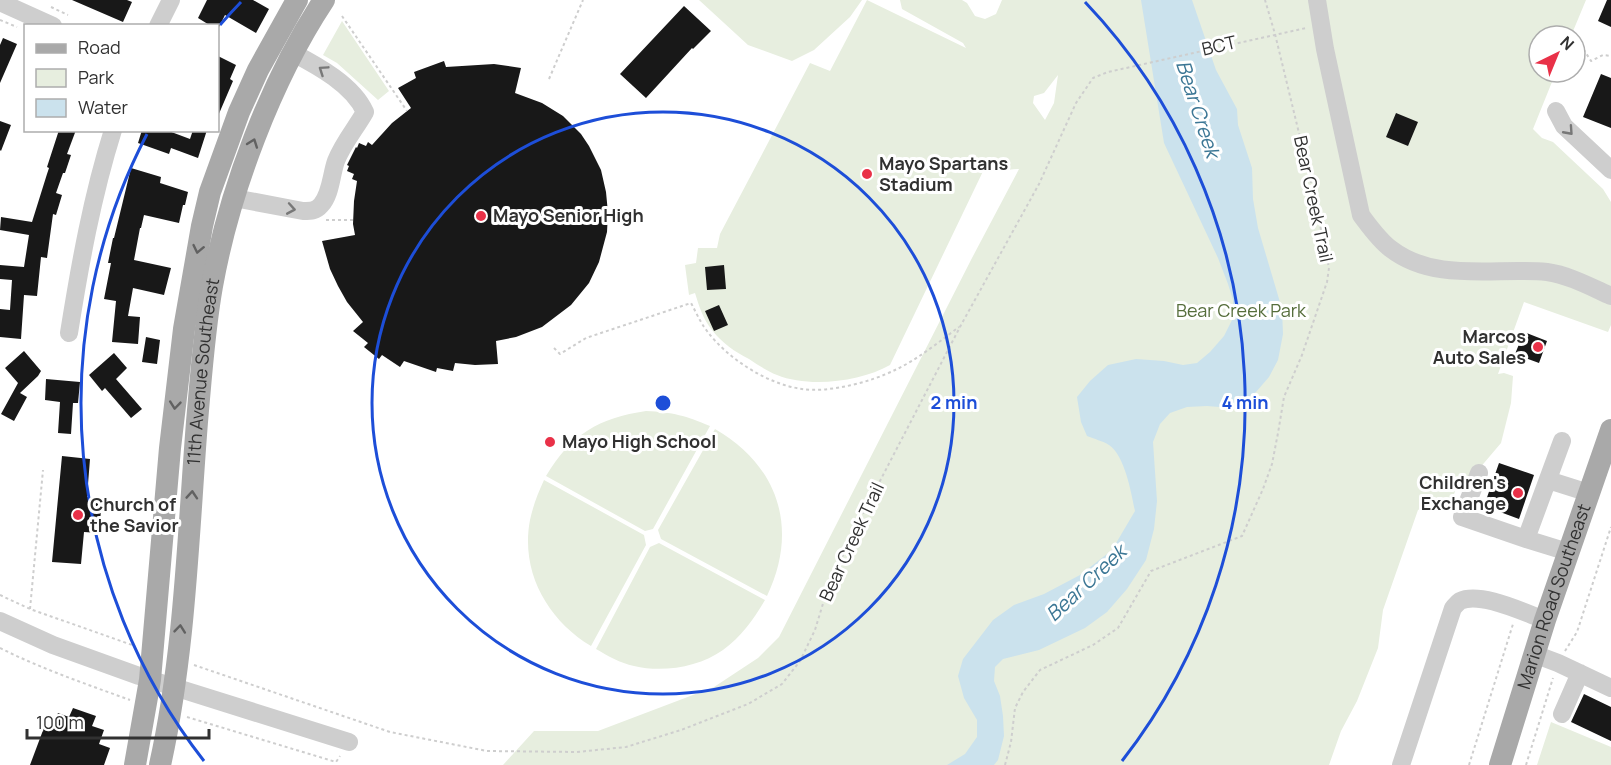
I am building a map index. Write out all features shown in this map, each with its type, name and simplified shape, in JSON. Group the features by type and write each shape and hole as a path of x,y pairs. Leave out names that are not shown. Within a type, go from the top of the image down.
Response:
{"main road":[{"name":"11th Avenue Southeast","path":"135,765 150,680 170,448 194,266 216,176 239,112 258,70 297,0"},
{"name":"11th Avenue Southeast","path":"160,765 175,687 205,338 221,245 234,198 258,130 293,53 324,0"},
{"name":"Marion Road Southeast","path":"1500,765 1545,620 1611,430"}],"street":[{"path":"159,24 171,0"},
{"path":"1317,0 1320,25 1361,215 1375,234 1392,250 1414,262 1460,271 1548,272 1580,282 1611,296"},
{"path":"0,3 48,24"},
{"path":"234,198 303,211 318,208 327,194 340,152 365,112 356,97 338,81 323,69 293,53"},
{"path":"1556,111 1564,126 1611,170"},
{"path":"69,333 84,247 112,132"},
{"path":"1526,539 1562,441"},
{"path":"1479,473 1462,517 1568,552"},
{"path":"1548,480 1589,493"},
{"path":"1401,765 1453,608 1460,601 1475,599 1492,601 1545,620"},
{"path":"0,621 53,645 150,680 349,742"},
{"path":"1534,654 1611,688"},
{"path":"1562,714 1580,673"}],"path":[{"path":"549,79 583,0"},
{"name":"Bear Creek Trail","path":"1005,765 1011,742 1015,708 1023,692 1040,670 1093,645 1118,628 1152,571 1242,536 1272,464 1284,397 1302,355 1329,268 1313,191 1265,0"},
{"path":"342,16 407,111"},
{"path":"0,20 17,27"},
{"name":"BCT","path":"1129,67 1320,25"},
{"path":"1587,55 1591,61 1603,55 1611,56"},
{"name":"Bear Creek Trail","path":"200,667 390,732 487,751 577,752 626,747 681,730 747,704 782,684 800,661 815,630 828,587 855,529 961,325 1039,184 1076,103 1093,78 1129,67"},
{"path":"554,348 560,354 586,338 691,303 706,330 725,350 762,377 802,389 841,388 896,370 961,325"},
{"path":"30,609 43,470"},
{"path":"1526,765 1558,663 1577,632 1611,527"},
{"path":"0,595 30,609 143,648"},
{"path":"1469,765 1517,610"},
{"path":"0,648 66,677 135,701"},
{"path":"183,716 336,762"}],"green space":[{"path":"699,0 862,0 850,17 814,50 792,61 748,45"},
{"name":"Bear Creek Park","path":"867,0 966,48 963,43 902,9 900,0 962,0 967,3 975,16 985,19 996,14 1002,0 1586,0 1576,24 1527,24 1527,84 1551,84 1533,129 1542,138 1553,142 1603,189 1611,202 1611,325 1608,332 1524,302 1498,374 1513,376 1511,403 1501,443 1473,476 1457,486 1448,511 1425,506 1418,510 1383,610 1378,648 1357,701 1341,731 1329,765 503,765 534,731 598,731 714,687 758,658 779,637 1019,169 999,170 987,163 890,365 864,376 819,382 790,379 770,372 729,347 712,330 704,317 695,293 689,295 685,265 696,263 698,248 717,248 720,234 810,63 830,71","holes":["1058,75 1054,103 1045,120 1033,103 1034,96 1044,93"]},
{"path":"342,21 389,91 378,100 337,63 323,55"},
{"path":"646,411 679,415 710,426 653,529 645,531 546,476 566,449 588,430 614,418"},
{"path":"715,429 737,444 755,461 768,480 777,501 781,523 781,547 777,571 767,596 661,539 658,530"},
{"path":"544,480 644,535 646,545 591,646 562,623 541,593 534,576 529,558 528,539 530,520"},
{"path":"659,543 765,600 747,627 723,650 703,661 680,667 657,669 629,665 596,649 650,547"},
{"path":"1551,722 1611,747 1611,765 1537,765"}],"water":[{"name":"Bear Creek","path":"1141,0 1192,0 1216,70 1237,109 1238,125 1252,168 1253,199 1258,228 1282,309 1283,334 1278,360 1269,377 1256,392 1232,408 1187,407 1170,413 1160,424 1153,442 1157,501 1154,529 1146,560 1127,589 1107,612 1085,628 1039,650 1003,659 995,667 994,681 1000,696 1004,736 998,760 994,765 947,765 965,754 977,737 977,720 964,698 958,676 963,659 993,620 1014,605 1044,594 1080,575 1112,550 1135,511 1119,457 1109,445 1087,436 1081,422 1077,397 1108,365 1136,359 1183,365 1197,363 1224,336 1233,318 1233,300 1218,258 1164,143"}],"building":[{"path":"72,0 127,0 132,2 123,22"},
{"path":"207,0 253,0 269,9 256,33 225,15 219,27 219,24 208,24 198,18"},
{"path":"1607,0 1611,0 1611,27 1598,21"},
{"path":"684,6 711,31 646,98 620,74"},
{"path":"3,38 17,44 0,83 0,45"},
{"path":"219,56 236,65 230,79 233,81 219,114"},
{"name":"Mayo Senior High","path":"444,61 446,67 494,64 521,68 515,93 542,103 563,116 581,134 589,146 601,170 608,213 607,232 599,262 589,283 571,305 542,327 516,337 496,341 498,364 455,363 453,371 437,368 436,372 404,361 400,367 382,355 379,359 364,347 368,343 353,331 363,322 338,286 330,269 322,241 355,235 353,224 357,181 352,179 354,174 347,171 349,166 347,165 356,147 359,143 366,146 368,142 372,145 392,123 411,108 398,88 416,78 414,72"},
{"path":"1601,74 1611,78 1611,128 1583,117"},
{"path":"1396,113 1418,122 1408,146 1386,137"},
{"path":"0,121 11,125 1,151 0,150"},
{"path":"58,132 75,132 67,154 71,155 56,193 62,195 56,215 53,214 47,258 41,257 37,296 24,295 21,339 0,337 0,309 10,310 12,280 0,279 0,265 24,267 29,235 0,230 1,217 32,222 49,168 47,167"},
{"path":"141,132 171,132 190,139 192,132 206,132 198,158 171,148 169,154 138,143"},
{"path":"131,168 161,177 160,183 188,192 179,223 144,215 134,260 171,268 164,295 133,288 128,316 140,317 138,344 112,342 116,301 104,299 113,238"},
{"path":"724,265 726,289 707,290 705,267"},
{"path":"719,305 728,325 714,331 705,311"},
{"path":"1524,332 1547,341 1539,363 1515,354"},
{"path":"146,337 160,340 157,364 142,362"},
{"path":"24,351 41,371 20,393 27,397 14,421 1,414 18,383 5,368"},
{"path":"114,353 127,368 116,379 142,409 131,418 105,388 102,391 89,375"},
{"path":"46,379 80,382 78,403 73,403 71,434 58,433 60,402 45,400"},
{"name":"Church of the Savior","path":"62,456 90,459 87,497 102,499 99,533 84,532 81,564 52,562"},
{"path":"1499,463 1534,475 1519,519 1484,506"},
{"path":"1584,694 1611,707 1611,741 1571,722"},
{"path":"73,708 96,716 92,726 104,730 99,744 110,748 104,765 30,765 45,725 52,727 58,713 69,717"}],"place":[{"name":"Mayo Spartans Stadium","path":"867,174"},
{"name":"Mayo Senior High","path":"481,216"},
{"name":"Marcos Auto Sales","path":"1538,347"},
{"name":"Mayo High School","path":"550,442"},
{"name":"Children's Exchange","path":"1518,493"},
{"name":"Church of the Savior","path":"78,515"}]}
